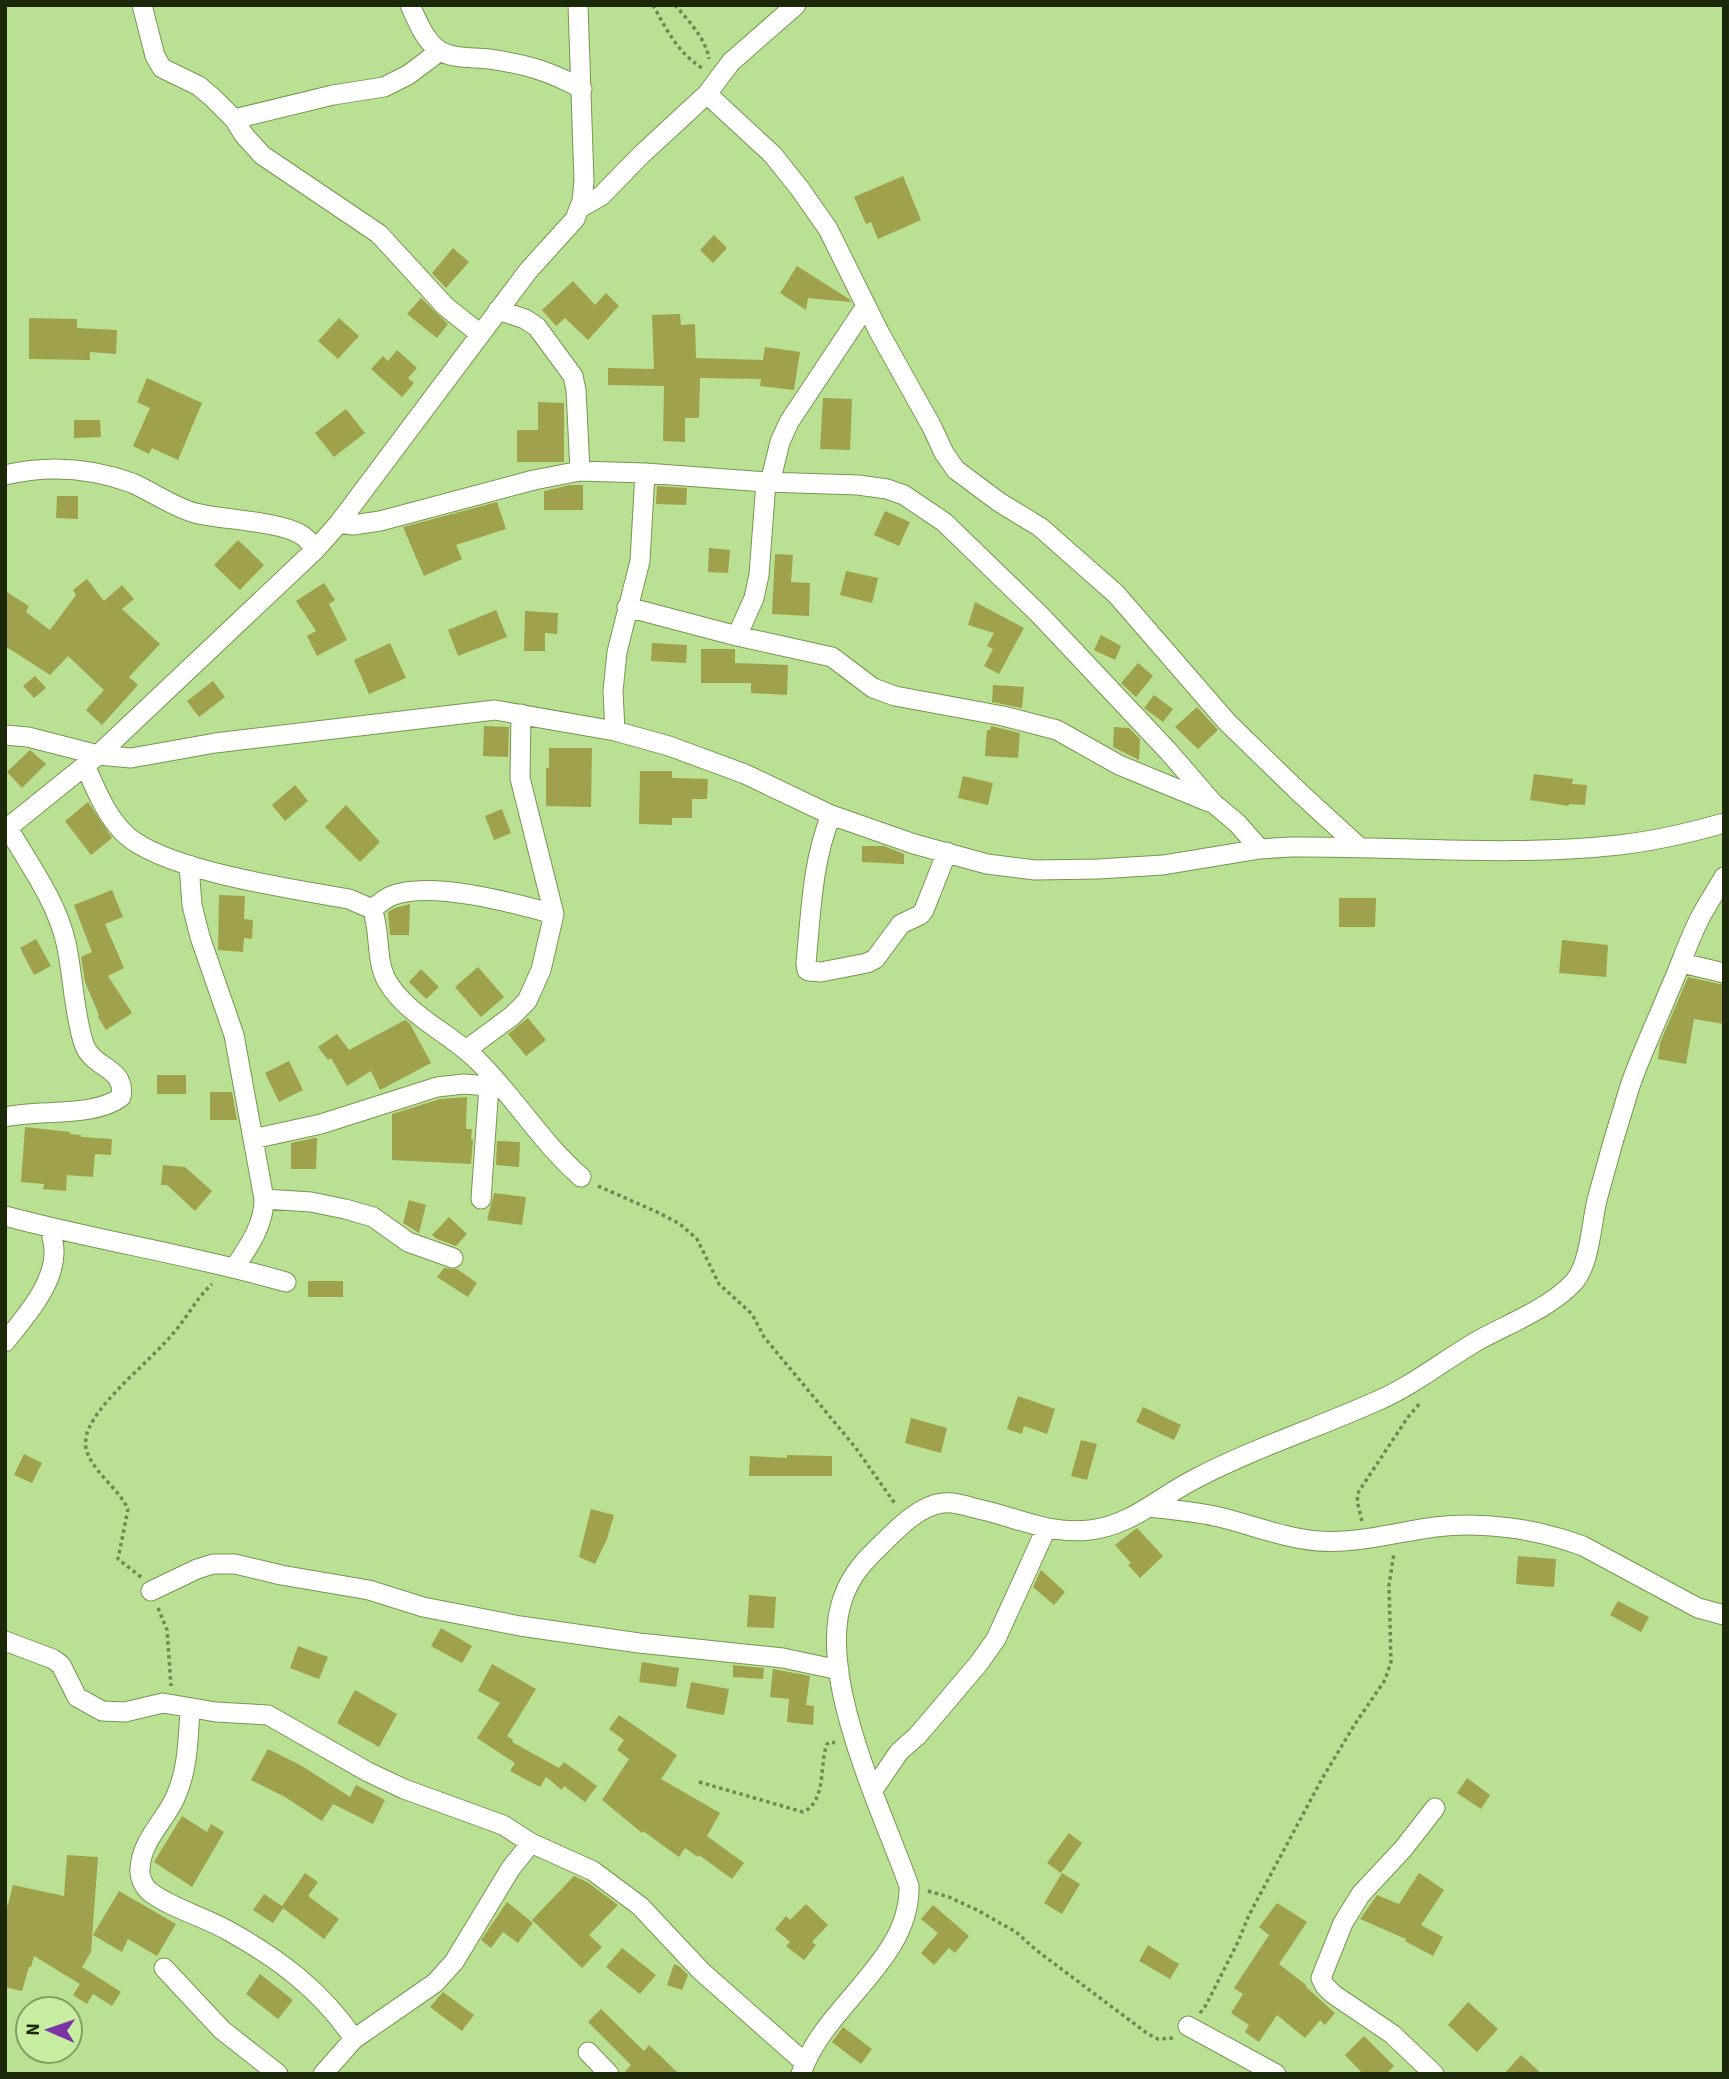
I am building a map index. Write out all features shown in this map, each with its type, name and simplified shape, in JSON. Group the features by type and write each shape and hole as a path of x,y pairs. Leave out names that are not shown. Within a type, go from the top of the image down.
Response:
{"street":[{"path":"142,5 157,62 162,68 199,86 234,120 262,155 379,234 445,306 480,334"},
{"path":"410,5 429,41 440,51 457,56 531,66 555,74 582,89"},
{"path":"5,1116 90,1109 114,1102 121,1097 123,1085 119,1077 98,1063 85,1047 62,929 42,887 7,829 91,760 316,549 339,523 528,271 575,219 580,208 584,181 578,5"},
{"path":"580,208 601,196 707,94 715,76 796,5"},
{"path":"234,120 333,95 384,87 408,75 440,51"},
{"path":"707,94 773,155 828,229 943,453 956,470 999,502 1040,527 1116,594 1227,722 1359,846"},
{"path":"737,636 754,598 759,575 768,483 780,442 789,422 866,306"},
{"path":"498,310 525,319 537,327 573,376 580,471"},
{"path":"5,475 58,468 103,475 133,484 192,512 277,527 301,534 316,549"},
{"path":"339,523 353,525 380,521 534,480 580,471 645,473 768,483 858,485 887,489 904,495 944,522 1039,614 1169,752 1213,803 1237,823 1260,849"},
{"path":"615,731 613,691 617,652 640,561 645,473"},
{"path":"627,607 737,636 832,657 873,688 895,696 1003,716 1057,730 1151,780 1213,803"},
{"path":"5,736 28,737 91,760 131,758 215,743 495,710 615,731 669,746 745,774 831,815 914,844 987,864 1035,870 1163,865 1260,849 1359,846 1563,848 1618,845 1724,824"},
{"path":"466,1050 512,1016 527,1001 541,970 554,914 520,778 521,714"},
{"path":"91,760 102,803 127,835 148,850 189,865 349,899 372,909 376,919 382,967 395,993 433,1027 466,1050 495,1086 581,1177"},
{"path":"831,815 822,837 815,877 806,963 809,971 858,966 875,959 901,924 920,915 924,910 947,852"},
{"path":"189,865 192,905 208,967 234,1035 264,1199 259,1229 230,1266"},
{"path":"5,1641 53,1659 61,1665 77,1697 102,1711 125,1712 170,1703 190,1710 268,1715 404,1789 503,1825 531,1843 593,1871 612,1883 648,1915 701,1971 804,2071 815,2043 894,1942 905,1918 909,1892 861,1758 847,1711 839,1670 838,1620 842,1600 850,1581 868,1557 908,1521 931,1505 953,1503 1046,1529 1078,1531 1109,1526 1131,1518 1193,1479 1290,1435 1379,1401 1474,1343 1544,1305 1563,1291 1584,1266 1598,1197 1631,1086 1699,920 1724,877"},
{"path":"372,909 391,896 425,891 489,896 554,914"},
{"path":"1682,963 1724,973"},
{"path":"253,1139 321,1124 437,1087 464,1084 495,1086"},
{"path":"481,1199 495,1086"},
{"path":"264,1199 310,1202 373,1217 408,1242 453,1258"},
{"path":"5,1216 230,1266 286,1282"},
{"path":"5,1342 28,1312 52,1269 54,1251 50,1228"},
{"path":"1150,1507 1219,1517 1319,1541 1357,1539 1446,1526 1482,1526 1565,1539 1602,1555 1698,1608 1724,1615"},
{"path":"873,1790 899,1752 918,1735 996,1639 1046,1529"},
{"path":"151,1591 197,1569 213,1564 235,1564 369,1590 423,1607 520,1626 639,1643 783,1658 839,1670"},
{"path":"190,1710 183,1777 174,1800 143,1852 139,1871 143,1883 149,1891 225,1929 293,1973 338,2014 354,2039"},
{"path":"1427,2072 1392,2034 1333,1994 1321,1978 1343,1923 1362,1894 1403,1849 1435,1808"},
{"path":"323,2074 354,2039 442,1976 454,1962 511,1868 531,1843"},
{"path":"164,1968 222,2030 278,2074"},
{"path":"1188,2026 1276,2074"},
{"path":"588,2052 609,2074"}],"path":[{"path":"653,5 669,36 685,55 715,76"},
{"path":"675,5 690,22 708,51 715,76"},
{"path":"581,1177 680,1224 696,1240 719,1284 752,1314 764,1337 855,1447 908,1521"},
{"path":"170,1703 167,1630 151,1591 142,1577 118,1559 128,1509 87,1452 86,1441 90,1427 105,1406 176,1331 198,1297 230,1266"},
{"path":"1357,1539 1363,1523 1357,1501 1359,1491 1429,1389 1432,1371"},
{"path":"909,1892 931,1892 950,1897 1001,1923 1136,2026 1158,2039 1173,2039 1181,2035 1206,2005 1249,1915 1323,1777 1385,1680 1391,1662 1389,1585 1394,1557 1389,1534"},
{"path":"699,1782 803,1812 809,1810 819,1791 827,1744 831,1742 839,1745 861,1758"}],"building":[{"path":"903,176 921,220 878,239 871,222 866,224 854,197"},
{"path":"714,235 727,248 713,263 700,250"},
{"path":"453,248 469,262 446,288 432,273"},
{"path":"797,266 851,302 808,298 806,310 780,293"},
{"path":"573,281 595,305 606,293 619,306 588,340 565,318 556,326 542,310"},
{"path":"421,298 448,324 437,338 407,314"},
{"path":"680,314 681,325 695,324 696,358 763,360 765,347 800,352 794,390 760,386 761,379 700,378 699,418 685,418 685,442 663,441 664,386 608,385 608,368 654,369 652,315"},
{"path":"29,318 77,319 77,328 117,330 116,354 90,352 90,360 29,359"},
{"path":"339,318 359,336 338,359 318,341"},
{"path":"397,350 417,368 408,378 414,383 402,397 371,369 383,356 388,361"},
{"path":"147,378 202,403 178,460 152,448 149,454 133,446 150,408 137,402"},
{"path":"823,398 852,399 850,450 820,449"},
{"path":"538,402 564,403 564,462 517,462 517,430 538,430"},
{"path":"346,409 365,433 334,457 315,433"},
{"path":"74,420 100,420 101,437 74,438"},
{"path":"583,485 583,510 544,510 544,491"},
{"path":"657,486 687,488 686,505 656,504"},
{"path":"57,496 78,496 78,519 56,518"},
{"path":"497,502 506,529 456,545 462,559 424,576 403,527"},
{"path":"885,511 910,522 899,546 874,535"},
{"path":"238,540 264,565 240,590 214,565"},
{"path":"709,548 730,550 728,573 708,572"},
{"path":"775,554 793,555 791,582 810,583 809,616 772,614"},
{"path":"846,571 878,578 872,603 840,595"},
{"path":"87,579 104,601 122,585 134,599 122,609 160,644 129,677 138,685 102,725 86,710 104,690 68,656 50,675 5,646 5,591 29,606 26,612 50,630 76,595 73,590"},
{"path":"324,583 335,600 329,604 347,640 317,656 307,636 316,631 296,601"},
{"path":"975,602 1024,628 999,674 984,666 993,649 987,646 994,633 968,625"},
{"path":"496,610 507,637 458,656 448,630"},
{"path":"525,611 558,613 557,634 545,633 545,651 524,651"},
{"path":"1101,635 1121,646 1115,660 1094,650"},
{"path":"390,643 406,678 369,694 354,660"},
{"path":"652,643 687,645 686,663 651,661"},
{"path":"701,649 735,649 735,663 788,665 787,695 751,693 751,683 701,683"},
{"path":"1138,663 1153,676 1136,697 1121,683"},
{"path":"35,676 46,688 34,698 23,686"},
{"path":"213,681 225,697 199,717 187,701"},
{"path":"993,685 1024,687 1022,708 992,702"},
{"path":"1154,695 1173,709 1163,722 1144,708"},
{"path":"1197,707 1218,730 1198,749 1175,727"},
{"path":"484,726 509,727 508,757 483,756"},
{"path":"991,726 1020,733 1018,758 985,756 987,730 990,730"},
{"path":"1114,727 1129,728 1140,739 1139,760 1113,747"},
{"path":"549,748 592,748 591,807 546,806"},
{"path":"30,750 46,764 22,788 7,772"},
{"path":"640,771 672,771 672,778 708,779 707,799 692,799 692,818 672,818 672,825 639,824"},
{"path":"1534,774 1573,779 1572,784 1587,785 1585,805 1569,806 1530,800"},
{"path":"963,776 993,783 988,805 958,798"},
{"path":"295,785 308,801 285,821 272,805"},
{"path":"88,802 112,838 91,855 65,821"},
{"path":"346,805 380,842 360,862 325,827"},
{"path":"502,809 511,833 494,840 485,816"},
{"path":"862,846 884,846 904,854 904,864 862,862"},
{"path":"112,890 123,917 105,924 124,968 108,976 132,1013 106,1030 98,1017 85,982 81,957 92,952 74,905"},
{"path":"219,895 245,896 244,919 253,920 252,939 244,938 243,952 218,950"},
{"path":"1339,898 1376,898 1375,927 1339,927"},
{"path":"410,904 409,935 390,935 388,912"},
{"path":"36,939 51,966 34,975 20,948"},
{"path":"1562,940 1608,945 1606,977 1559,973"},
{"path":"478,967 504,997 481,1017 455,987"},
{"path":"421,969 439,987 426,999 409,982"},
{"path":"1688,977 1724,985 1724,1024 1694,1019 1686,1064 1658,1059 1660,1043"},
{"path":"528,1018 546,1040 526,1056 508,1034"},
{"path":"405,1020 410,1024 431,1063 380,1090 371,1071 347,1086 331,1058 328,1060 318,1047 337,1034 349,1050"},
{"path":"289,1061 303,1090 279,1102 265,1073"},
{"path":"157,1075 186,1075 186,1094 157,1094"},
{"path":"210,1092 232,1092 237,1120 210,1120"},
{"path":"467,1097 466,1129 472,1129 473,1140 471,1164 392,1160 392,1114 440,1099"},
{"path":"25,1127 70,1132 81,1137 112,1139 111,1155 95,1154 93,1177 67,1175 66,1191 43,1189 44,1184 21,1182"},
{"path":"317,1138 316,1169 291,1169 291,1143"},
{"path":"497,1141 520,1142 519,1167 496,1165"},
{"path":"163,1165 185,1167 212,1191 195,1211 167,1185 161,1185"},
{"path":"494,1193 526,1197 522,1225 487,1220"},
{"path":"409,1200 426,1205 419,1233 403,1223"},
{"path":"449,1217 467,1234 456,1246 432,1235"},
{"path":"444,1268 457,1269 477,1283 468,1297 437,1277"},
{"path":"308,1281 343,1281 343,1297 308,1297"},
{"path":"1018,1396 1055,1409 1047,1434 1024,1426 1022,1434 1007,1429"},
{"path":"1143,1407 1181,1425 1174,1440 1136,1422"},
{"path":"911,1418 947,1428 941,1453 905,1443"},
{"path":"1081,1440 1097,1444 1087,1480 1071,1476"},
{"path":"24,1454 42,1463 32,1483 14,1475"},
{"path":"787,1455 832,1456 832,1476 749,1476 750,1456 787,1458"},
{"path":"591,1509 614,1515 607,1539 595,1564 579,1557"},
{"path":"1137,1528 1163,1556 1140,1578 1115,1545"},
{"path":"1518,1556 1556,1559 1554,1587 1516,1584"},
{"path":"1041,1570 1065,1592 1054,1605 1033,1587"},
{"path":"749,1595 776,1597 774,1628 747,1627"},
{"path":"1618,1601 1649,1617 1641,1632 1610,1615"},
{"path":"441,1628 472,1646 462,1663 431,1646"},
{"path":"298,1646 328,1657 319,1679 290,1668"},
{"path":"642,1662 679,1668 676,1687 639,1682"},
{"path":"492,1664 536,1689 507,1736 512,1742 559,1768 564,1762 597,1786 585,1802 564,1786 562,1790 546,1777 540,1787 510,1771 515,1763 477,1738 500,1703 478,1691"},
{"path":"733,1665 764,1668 763,1679 733,1677"},
{"path":"773,1669 810,1676 806,1705 814,1706 813,1725 787,1722 789,1699 770,1697"},
{"path":"691,1682 729,1689 724,1715 686,1708"},
{"path":"355,1690 397,1714 379,1747 337,1723"},
{"path":"619,1715 677,1755 661,1779 720,1813 707,1836 744,1863 732,1879 685,1848 679,1857 643,1831 642,1833 602,1800 629,1759 617,1750 624,1740 609,1729"},
{"path":"268,1749 302,1766 350,1797 356,1785 385,1800 373,1824 333,1804 322,1821 285,1797 251,1780"},
{"path":"1467,1778 1490,1795 1481,1809 1457,1793"},
{"path":"182,1816 207,1832 211,1824 224,1832 192,1887 154,1862"},
{"path":"1069,1833 1082,1843 1061,1873 1047,1863"},
{"path":"67,1855 98,1857 91,1952 82,1967 121,1992 112,2006 93,1994 87,2004 84,2002 84,1995 73,1995 80,1984 34,1956 22,1991 5,1987 5,1904 8,1905 13,1885 64,1896"},
{"path":"305,1873 318,1882 308,1896 339,1919 324,1939 283,1908 273,1923 253,1910 264,1894 282,1906"},
{"path":"1062,1873 1080,1884 1062,1914 1044,1903"},
{"path":"1419,1873 1444,1890 1421,1925 1443,1937 1433,1956 1405,1941 1406,1939 1360,1919 1377,1895 1399,1904"},
{"path":"574,1876 587,1882 618,1905 589,1935 602,1947 582,1968 532,1920"},
{"path":"119,1891 176,1924 157,1956 128,1939 122,1952 93,1935"},
{"path":"507,1902 533,1923 518,1943 503,1932 491,1948 481,1940"},
{"path":"1277,1903 1307,1922 1279,1964 1335,2013 1325,2025 1320,2020 1305,2038 1277,2015 1259,2042 1245,2032 1249,2025 1231,2013 1243,1994 1234,1988 1269,1935 1259,1927"},
{"path":"806,1904 828,1925 812,1942 816,1945 804,1960 786,1946 790,1942 775,1929 786,1916 790,1920"},
{"path":"933,1905 969,1936 955,1953 949,1948 934,1965 921,1953 938,1933 921,1919"},
{"path":"1148,1945 1179,1964 1170,1979 1139,1961"},
{"path":"622,1948 656,1975 640,1994 606,1967"},
{"path":"674,1964 688,1975 682,1990 667,1985"},
{"path":"260,1974 293,2000 278,2019 246,1994"},
{"path":"443,1992 474,2015 462,2031 430,2007"},
{"path":"1468,2002 1498,2029 1477,2052 1448,2025"},
{"path":"601,2009 644,2051 649,2045 679,2074 623,2074 631,2065 588,2022"},
{"path":"843,2027 872,2049 861,2064 832,2042"},
{"path":"1364,2036 1394,2066 1386,2074 1363,2074 1345,2055"},
{"path":"1521,2055 1542,2074 1504,2074"}]}
